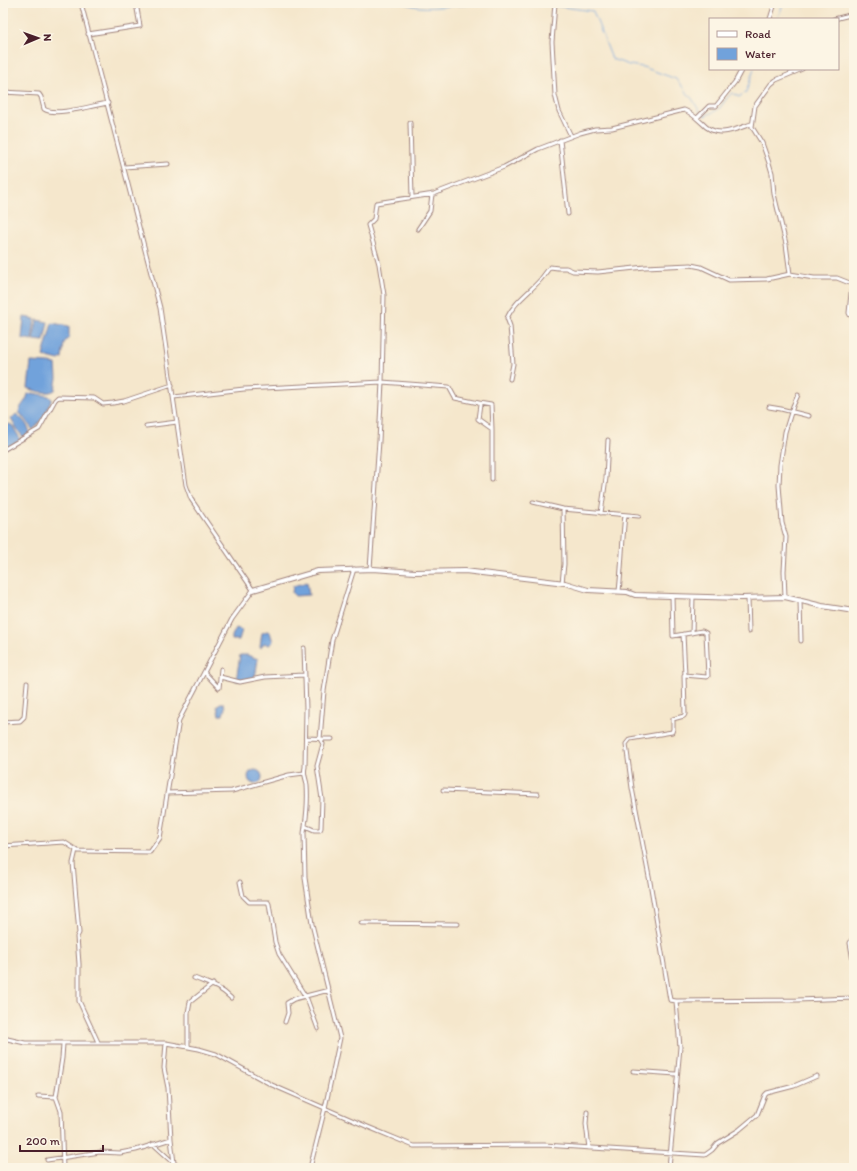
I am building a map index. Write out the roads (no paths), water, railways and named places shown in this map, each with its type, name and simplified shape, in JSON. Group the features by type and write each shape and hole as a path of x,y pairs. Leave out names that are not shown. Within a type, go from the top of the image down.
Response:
{"street":[{"path":"81,3 160,308 186,485 191,499 253,590"},
{"path":"88,34 140,26 136,3"},
{"path":"555,3 552,42 555,95 559,111 571,136"},
{"path":"770,18 775,3"},
{"path":"838,18 854,14"},
{"path":"697,118 709,106 716,106 735,82 741,70"},
{"path":"790,274 786,244 774,194 772,173 762,143 751,124 755,106 771,84 776,80 800,70"},
{"path":"3,92 39,94 44,109 50,112 76,110 108,103"},
{"path":"370,569 380,441 384,294 379,264 368,225 374,219 376,203 432,194 504,167 538,149 571,136 595,129 612,128 684,110 690,112 708,129 717,133 725,133 751,124"},
{"path":"410,123 412,197"},
{"path":"560,140 568,214"},
{"path":"124,167 168,164"},
{"path":"418,229 430,211 432,194"},
{"path":"510,379 513,364 510,326 507,318 509,312 541,279 550,266 566,268 573,271 598,272 645,267 691,265 700,267 729,280 767,279 790,274 814,278 837,278 852,284 849,313 854,317"},
{"path":"174,397 244,389 382,382 449,387 455,398 491,406 492,480"},
{"path":"3,450 39,430 58,397 94,398 104,404 124,401 172,385"},
{"path":"785,597 784,571 786,537 782,523 779,485 780,465 785,432 791,411 798,395"},
{"path":"480,403 478,419 492,429"},
{"path":"769,407 809,416"},
{"path":"146,426 177,422"},
{"path":"601,513 606,478 608,440"},
{"path":"533,502 563,509 638,516"},
{"path":"562,583 564,564 563,509"},
{"path":"619,591 622,569 625,515"},
{"path":"305,826 314,830 320,830 322,828 322,799 317,766 323,744 320,739 324,691 332,640 354,569"},
{"path":"3,846 64,842 78,852 150,852 160,838 179,720 232,619 253,590 318,571 370,569 415,572 466,571 562,583 588,590 627,592 635,596 748,598 785,597 822,606 854,611"},
{"path":"672,596 673,636 702,631 706,633 708,676 685,675"},
{"path":"692,633 694,597"},
{"path":"748,598 749,632"},
{"path":"800,600 801,641"},
{"path":"683,634 685,675 684,716 673,719 673,731 630,739 626,744 632,788 670,1000 797,1000 854,998"},
{"path":"304,648 306,708 304,773 307,781 308,806 304,833 305,878 312,924 340,1038 310,1168"},
{"path":"204,672 219,688 221,669"},
{"path":"220,677 240,682 265,676 304,674"},
{"path":"3,722 20,721 24,717 27,684"},
{"path":"306,738 332,739"},
{"path":"167,793 232,791 289,775 304,773"},
{"path":"443,790 538,794"},
{"path":"76,850 73,863 79,933 77,937 79,1001 98,1042"},
{"path":"240,882 243,896 249,902 268,902 275,942 279,954 307,999 318,1029"},
{"path":"362,923 458,924"},
{"path":"854,935 850,943 854,966"},
{"path":"194,978 213,984 231,998"},
{"path":"188,1047 188,1013 190,1002 213,984"},
{"path":"285,1022 288,1013 287,1003 294,999 329,990"},
{"path":"669,1168 676,1074 680,1047 676,1001"},
{"path":"3,1038 25,1043 166,1043 216,1054 272,1085 414,1146 544,1145 705,1155 718,1143 739,1130 757,1115 767,1093 794,1086 817,1076"},
{"path":"166,1043 164,1068 168,1088 174,1163"},
{"path":"63,1044 56,1097 61,1111 63,1168"},
{"path":"633,1071 676,1074"},
{"path":"38,1096 56,1097"},
{"path":"586,1112 589,1148"},
{"path":"47,1160 100,1152 120,1153 136,1150 171,1139"},
{"path":"153,1144 180,1168"}],"water":[{"path":"24,317 35,319 32,340 22,338"},
{"path":"37,320 48,322 44,341 33,340"},
{"path":"52,323 69,326 69,337 64,343 62,358 59,360 43,356"},
{"path":"31,362 56,364 57,378 55,390 45,392 28,388"},
{"path":"33,393 49,396 52,399 43,418 33,430 19,412 28,394"},
{"path":"16,414 25,422 30,433 23,437 11,419"},
{"path":"8,424 12,425 21,440 4,449 3,426"},
{"path":"307,582 309,595 295,596 292,593 293,586"},
{"path":"236,628 242,630 239,640 232,640 232,636"},
{"path":"267,631 270,632 273,642 269,645 264,643 261,648 262,633"},
{"path":"240,655 247,655 258,659 255,678 236,681"},
{"path":"220,703 224,703 225,708 223,715 219,715 217,706"},
{"path":"255,770 260,772 262,777 260,782 255,784 250,782 248,777 250,772"}],"waterway":[{"path":"404,3 418,7 496,3 531,3 553,5"},
{"path":"777,18 784,3"},
{"path":"556,6 593,11 612,59 629,65 643,67 676,79 693,100 700,112"},
{"path":"703,114 705,116 719,109 732,93 739,97 746,92 754,70"}]}
